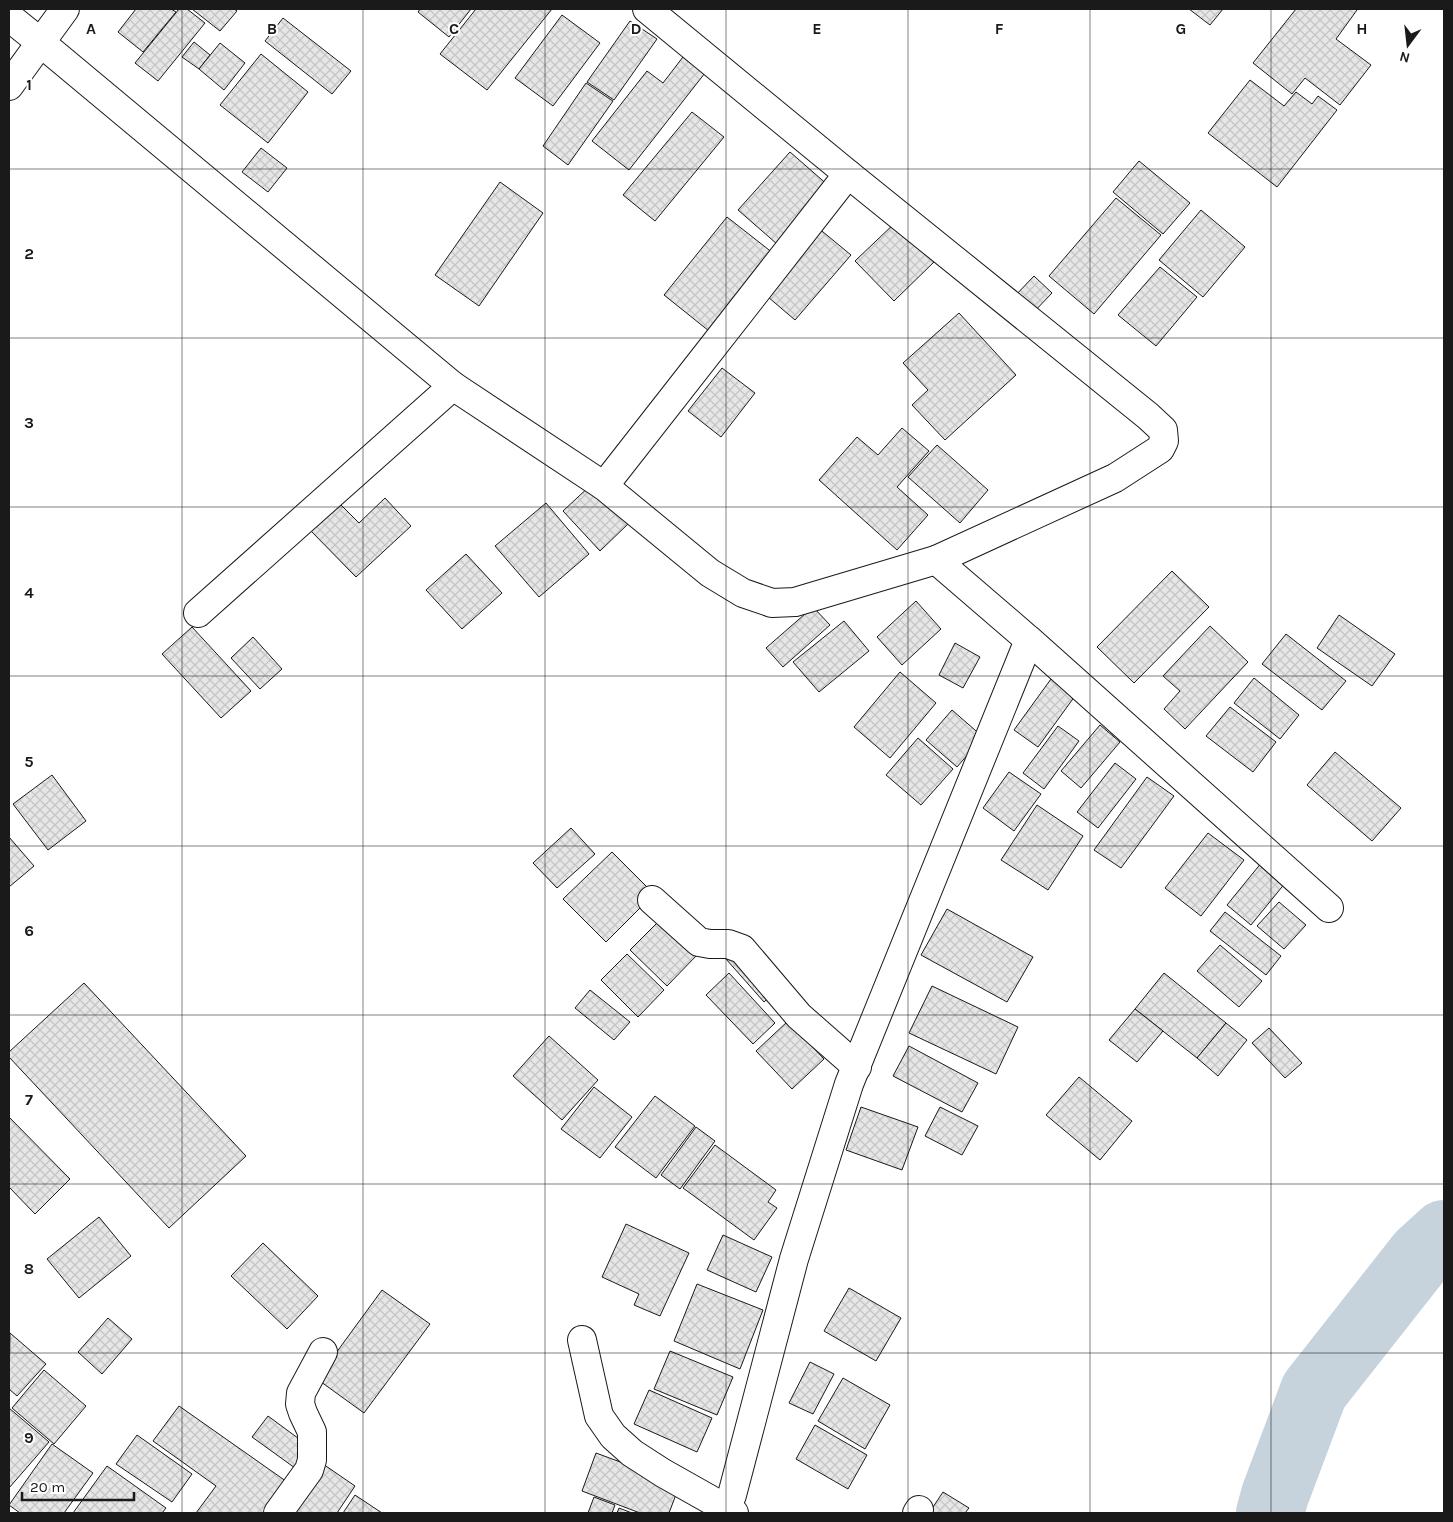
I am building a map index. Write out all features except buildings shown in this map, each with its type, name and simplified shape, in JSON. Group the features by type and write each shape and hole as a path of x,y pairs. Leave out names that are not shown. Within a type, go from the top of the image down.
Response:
{"street":[{"path":"9,86 66,9"},
{"path":"9,17 453,386 604,486 710,573 743,593 772,603 795,602 936,560 1115,478 1160,449 1164,441 1163,430 1148,416 647,9"},
{"path":"604,486 848,174"},
{"path":"198,614 453,386"},
{"path":"936,560 1029,640 1330,908"},
{"path":"582,1340 599,1416 613,1436 632,1453 729,1512 794,1259 849,1084 1029,640"},
{"path":"652,900 699,942 728,944 742,949 799,1016 857,1067"},
{"path":"278,1513 309,1470 312,1460 312,1432 300,1404 301,1393 323,1352"}],"waterway":[{"path":"1270,1513 1314,1391 1421,1255 1444,1234"}]}
